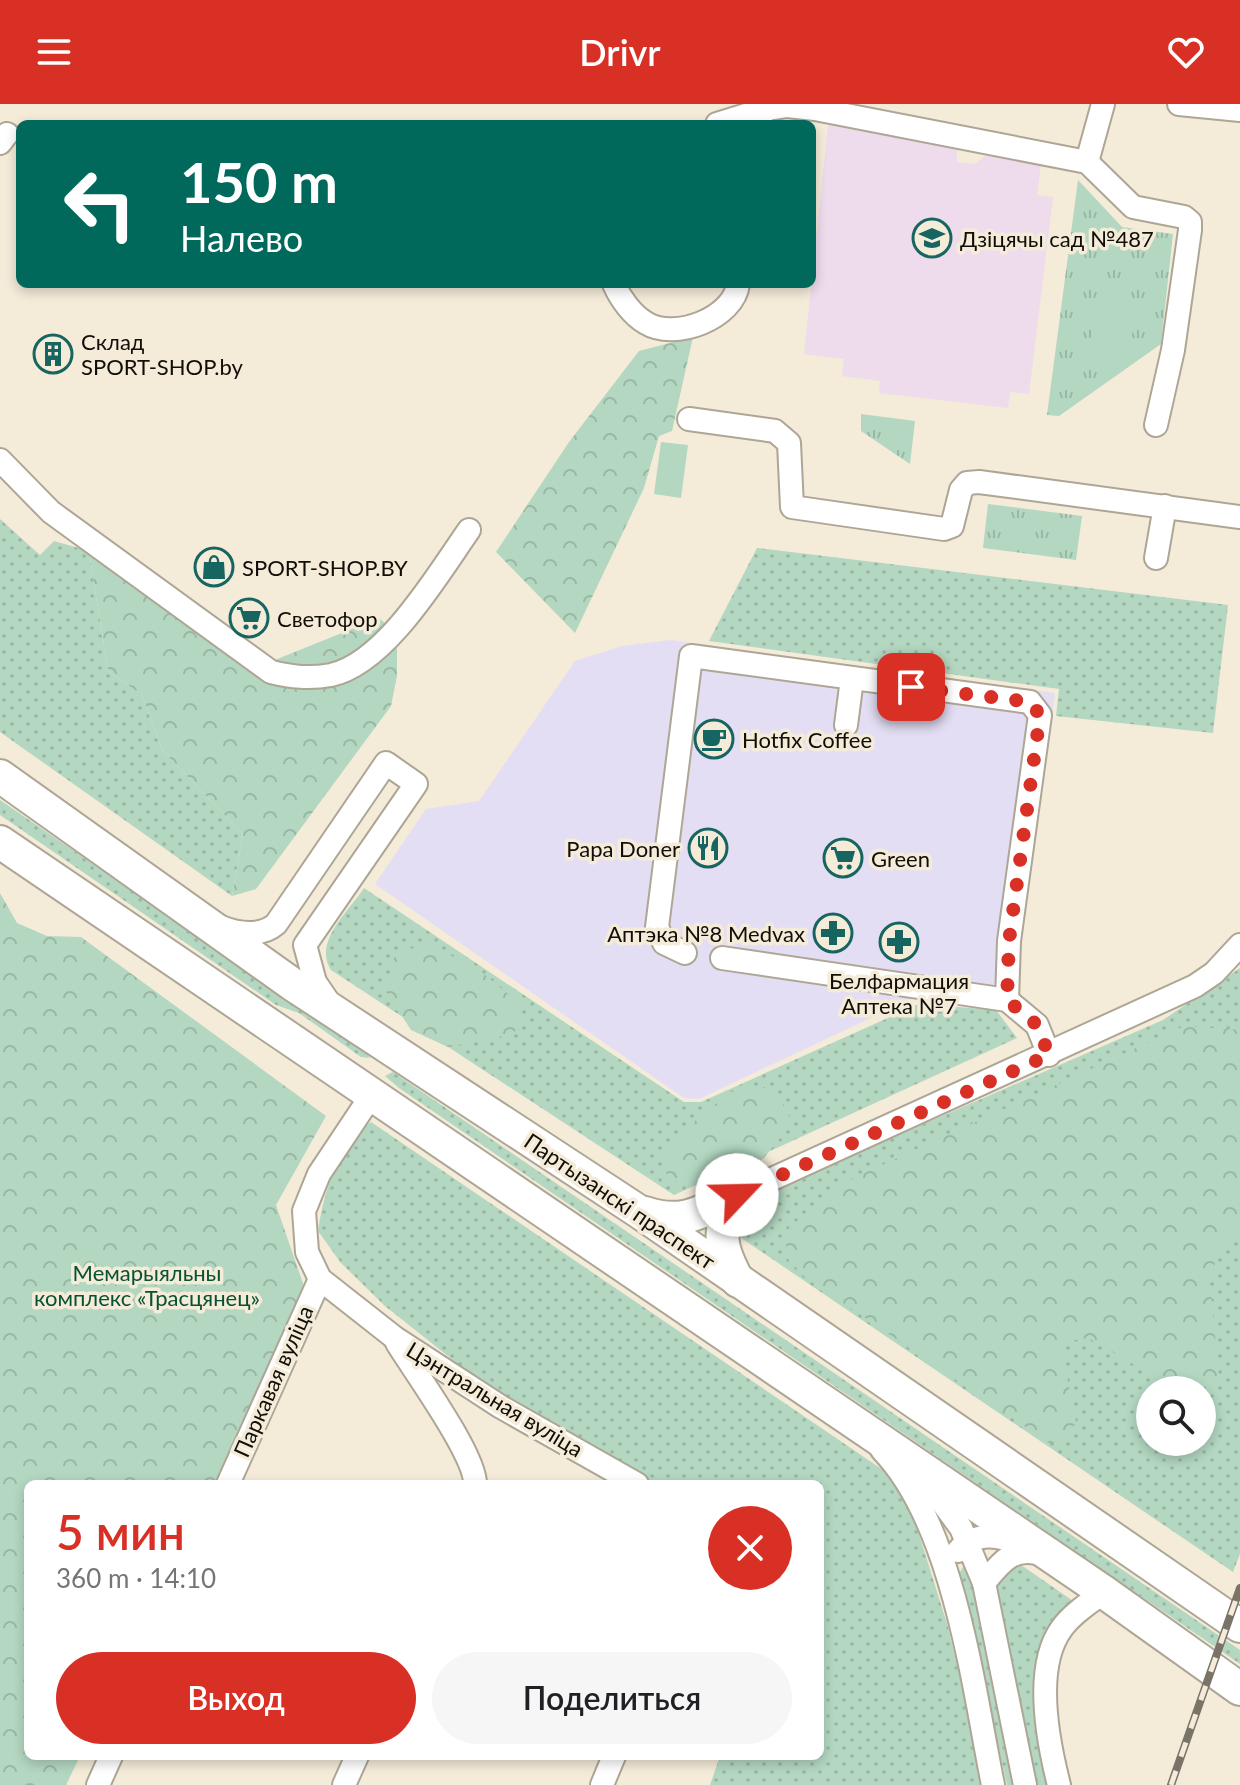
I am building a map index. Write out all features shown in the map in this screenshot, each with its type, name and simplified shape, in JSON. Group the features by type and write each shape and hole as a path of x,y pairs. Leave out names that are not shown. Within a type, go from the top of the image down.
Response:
{"highway":[{"name":"Партызанскі праспект","path":"0,776 341,1016 638,1211 1240,1626"},
{"path":"5,848 370,1092 1053,1557 1240,1689"},
{"path":"370,1092 393,1051"},
{"path":"638,1211 673,1221 737,1195"},
{"path":"737,1195 721,1229 721,1241 738,1281"}],"street":[{"path":"1087,162 1103,104"},
{"path":"1179,104 1240,110"},
{"path":"761,117 787,106 815,109 1087,162 1133,207 1184,217 1190,222 1173,350 1156,425"},
{"path":"616,288 620,298 647,324 675,328 722,313 737,295 738,288"},
{"path":"689,419 775,431 789,443 792,507 816,513 944,529 952,526 961,490 967,483 979,482 1240,517"},
{"path":"0,460 51,512 271,672 302,679 335,674 364,660 387,640 469,530"},
{"path":"1156,558 1165,506"},
{"path":"685,953 664,943 657,927 691,656 1030,702 1040,715 1009,941 1007,1000"},
{"path":"846,725 852,679"},
{"path":"205,921 233,932 269,930 386,763 416,784 305,945 315,982 341,1016"},
{"path":"737,1195 1195,986 1214,973 1240,945"},
{"path":"722,958 1007,1000 1037,1025 1049,1055"},
{"path":"320,1279 307,1252 304,1211 319,1174 370,1092"},
{"name":"Цэнтральная вуліца","path":"320,1279 395,1338 501,1407 630,1480"},
{"name":"Паркавая вуліца","path":"230,1480 320,1279"},
{"name":"Цэнтральная вуліца","path":"395,1338 460,1440 475,1480"},
{"path":"862,1429 893,1461 914,1496 952,1587 993,1785"},
{"path":"910,1460 942,1500 967,1541 984,1583 1025,1785"},
{"path":"952,1587 955,1556 967,1541 985,1536 1011,1539 1053,1557"},
{"path":"984,1583 1012,1554 1024,1550 1053,1557"},
{"path":"1059,1785 1050,1752 1046,1711 1049,1651 1062,1628 1104,1592"},
{"path":"98,1785 109,1760"},
{"path":"344,1785 355,1760"},
{"path":"602,1785 612,1760"}],"shaded area":[{"name":"Дзіцячы сад №487","path":"828,125 957,148 957,162 975,164 986,155 1041,164 1037,195 1053,197 1029,394 1010,392 1008,408 879,393 880,381 842,376 844,359 804,354 811,288 816,288 816,240"},
{"path":"670,640 1055,693 1017,977 981,1005 913,998 699,1099 684,1098 375,884 426,809 479,801 575,661 622,646"}],"green space":[{"path":"1078,180 1122,227 1173,234 1161,344 1059,416 1047,415"},
{"path":"1095,302 1135,307 1129,364 1088,359"},
{"path":"693,337 672,431 659,436 644,488 575,633 496,552 569,442 639,351"},
{"path":"861,414 915,421 910,464 861,431"},
{"path":"661,442 688,445 681,498 654,494"},
{"path":"988,504 1082,516 1076,560 983,548"},
{"path":"0,519 40,555 54,541 89,551 108,671 142,695 162,750 243,834 232,896 0,732"},
{"path":"757,548 1228,605 1213,733 1056,716 1059,689 709,641"},
{"path":"89,551 260,666 379,618 397,634 397,676 391,706 256,889 232,896 243,834 162,750 142,695 108,671"},
{"path":"0,800 364,1050 370,1058 361,1057 299,1013 276,1005 0,815"},
{"path":"364,888 684,1102 701,1102 919,1004 996,1010 1017,1038 674,1195 331,970 326,949 329,938"},
{"name":"Мемарыяльны комплекс «Трасцянец»","path":"0,893 17,923 47,936 81,937 326,1116 276,1205 307,1295 216,1480 24,1480 24,1760 78,1760 66,1785 0,1785"},
{"path":"426,943 478,969 524,1007 514,1034 448,1047 411,1030 385,990 395,955"},
{"path":"1240,968 1240,1554 1233,1572 728,1229 749,1200 1163,1020"},
{"path":"1184,1026 1240,1030 1240,1232 1219,1247 1210,1283 1219,1379 1216,1380 1216,1376 1154,1376 1088,1338 1070,1341 1062,1352 1076,1422 1066,1442 1049,1443 805,1277 787,1258 785,1232 832,1188"},
{"path":"393,1072 1240,1650 1240,1664 399,1088 385,1076"},
{"path":"766,1087 781,1098 792,1123 763,1159 711,1183 669,1181 662,1159 695,1121 730,1092"},
{"path":"371,1122 886,1472 903,1491 918,1531 948,1627 986,1785 710,1785 719,1760 824,1760 824,1480 638,1480 507,1403 385,1306 341,1263 318,1231 334,1171 359,1132"},
{"path":"1014,1560 1079,1605 1052,1630 1051,1785 1036,1785 991,1593 1002,1570"},
{"path":"964,1566 972,1571 1019,1785 1007,1785 959,1573"}],"railway":[{"path":"1171,1785 1240,1588"}],"place":[{"name":"Дзіцячы сад №487","path":"932,238"},
{"name":"Склад SPORT-SHOP.by","path":"53,354"},
{"name":"SPORT-SHOP.BY","path":"214,567"},
{"name":"Светофор","path":"249,618"},
{"name":"Hotfix Coffee","path":"714,739"},
{"name":"Papa Doner","path":"708,848"},
{"name":"Green","path":"843,858"},
{"name":"Аптэка №8 Medvax","path":"833,933"},
{"name":"Белфармация Аптека №7","path":"899,942"}],"route":[{"path":"737,1195 1049,1055 1037,1025 1007,1000 1006,969 1040,715 1030,702 911,687"}]}
